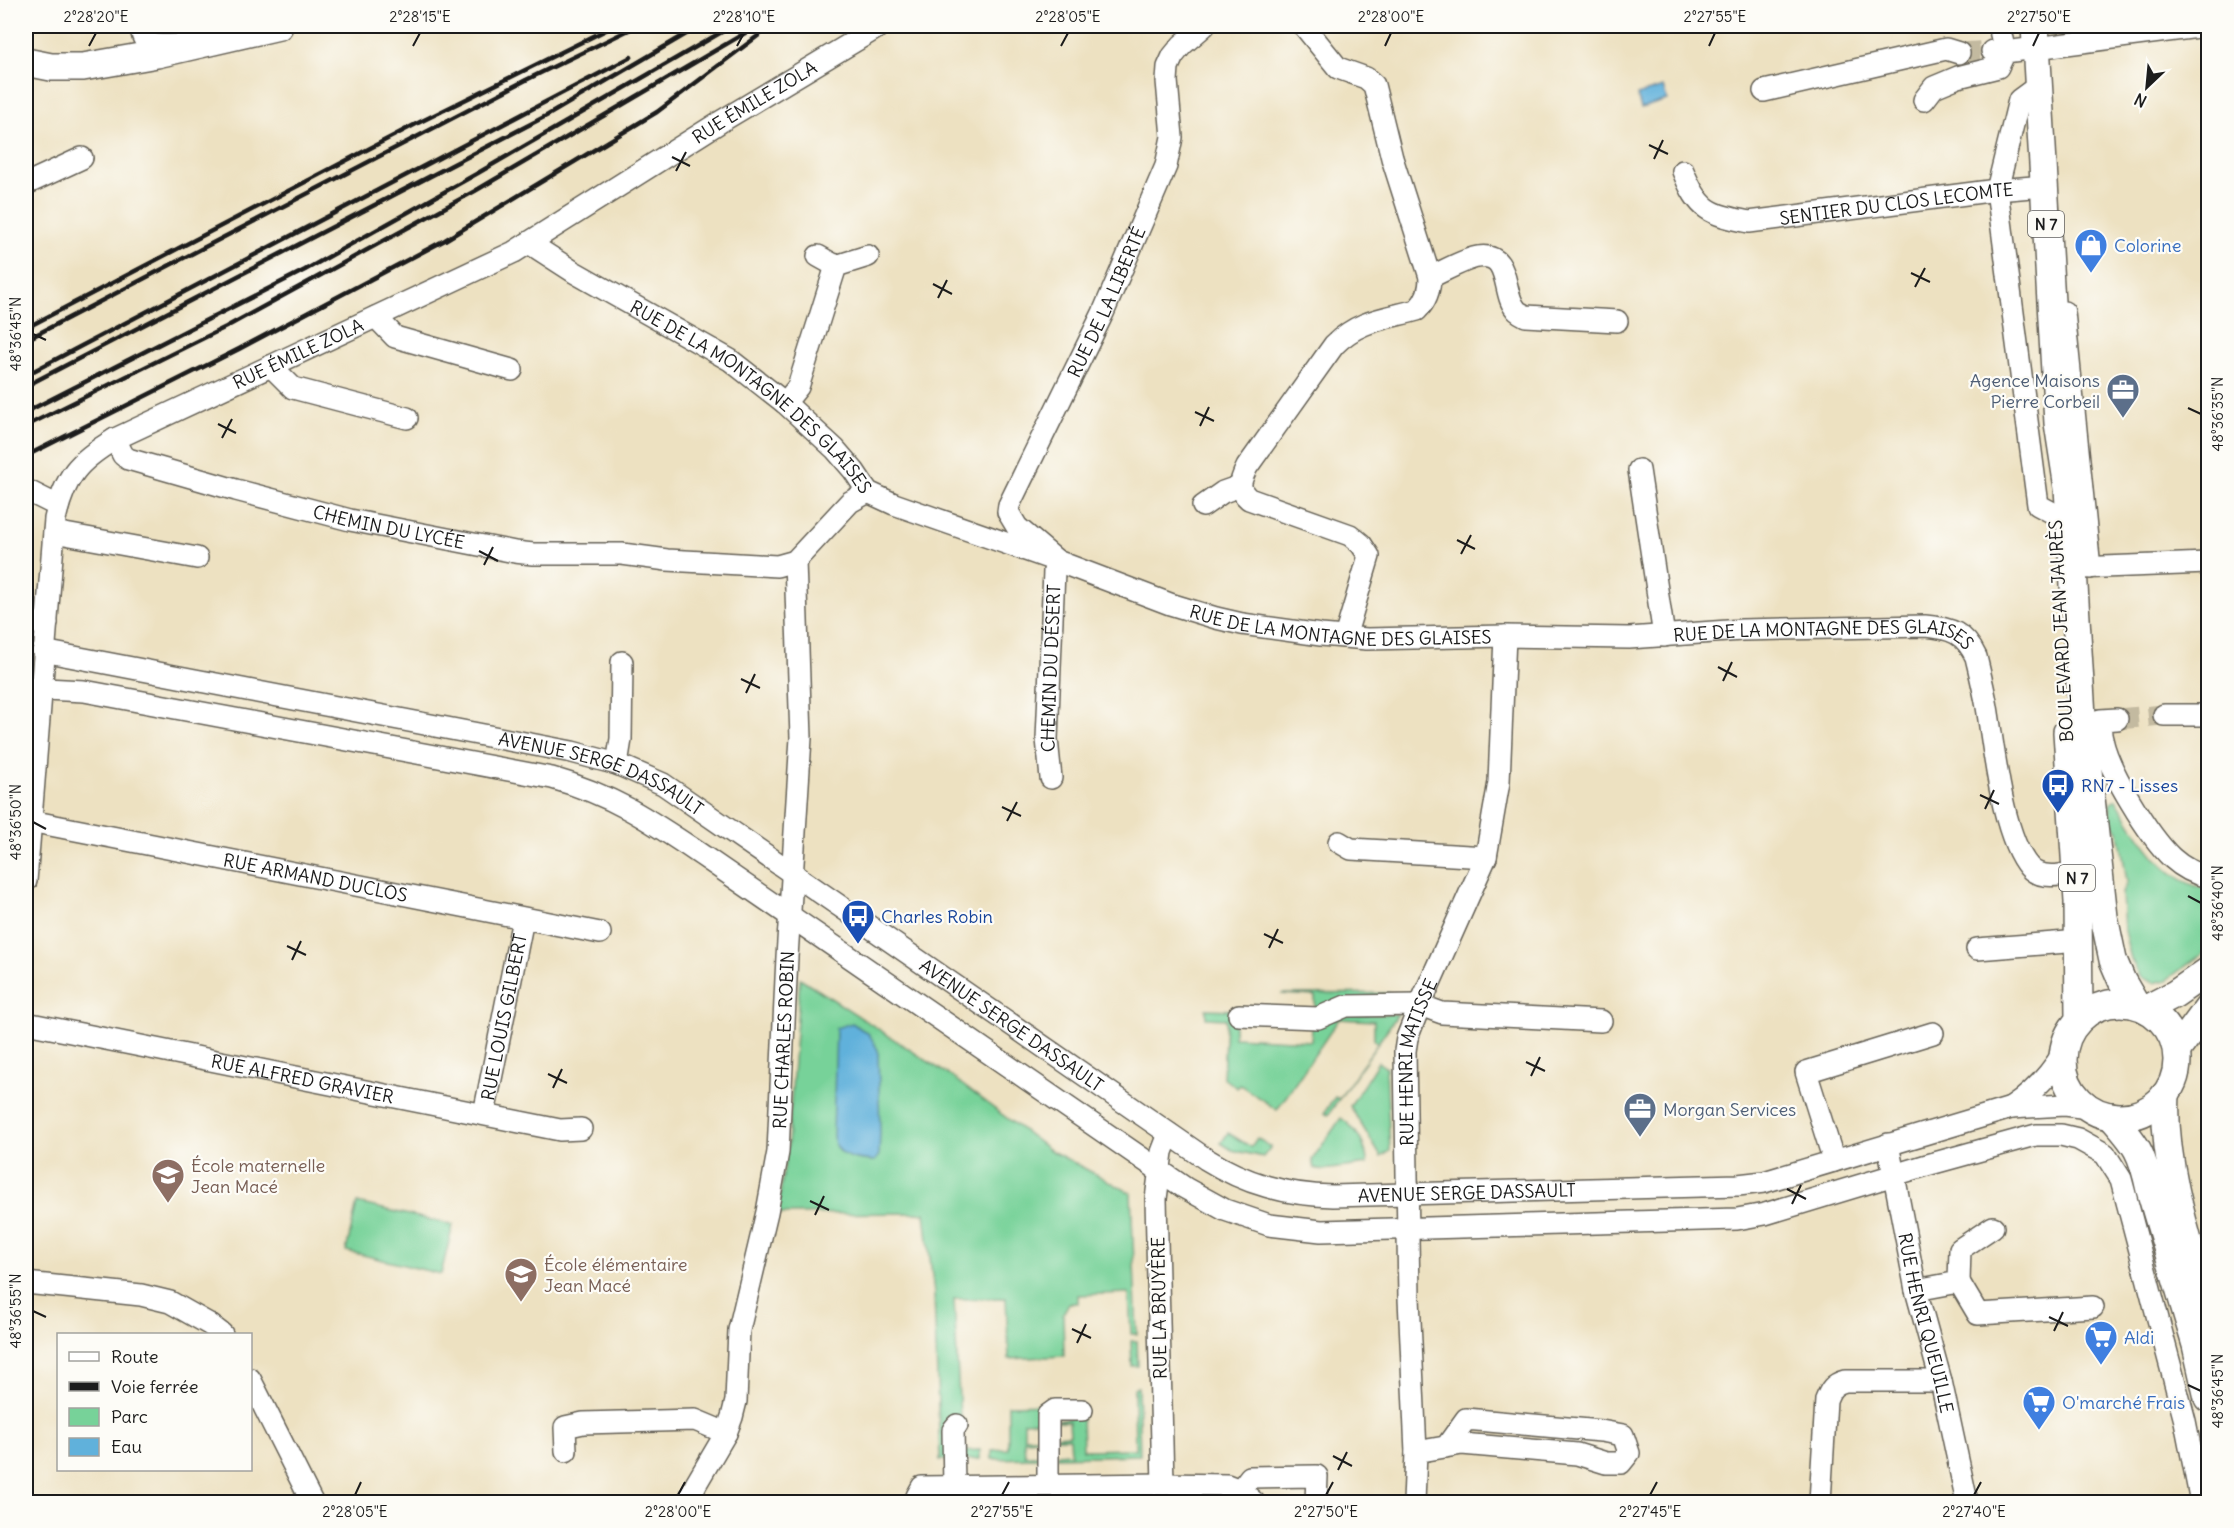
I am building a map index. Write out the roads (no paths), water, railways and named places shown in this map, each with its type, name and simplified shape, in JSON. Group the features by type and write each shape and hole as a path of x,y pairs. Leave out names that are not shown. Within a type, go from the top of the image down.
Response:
{"main road":[{"path":"26,62 68,68 121,62 279,26"},
{"name":"BOULEVARD JEAN JAURÈS","path":"2036,37 2058,423 2082,568 2082,716 2104,917 2113,960 2121,981 2141,1007"},
{"name":"BOULEVARD JEAN JAURÈS","path":"2058,423 2053,482 2080,941 2079,1019"},
{"path":"2208,972 2175,994 2141,1007 2112,1003 2100,1006 2079,1019 2071,1029 2063,1053 2063,1068 2067,1083 2076,1097 2100,1112 2139,1149 2196,1345 2208,1398"},
{"path":"2100,1112 2123,1117 2147,1110 2166,1094 2176,1074 2176,1050 2166,1026 2141,1007"},
{"path":"2176,1050 2208,1008"},
{"path":"2166,1094 2165,1115 2184,1227 2208,1311"}],"street":[{"name":"RUE ÉMILE ZOLA","path":"26,881 30,821 33,688 37,658 47,623 54,532 58,506 70,478 84,459 115,439 530,243 632,176 880,26"},
{"name":"RUE DE LA LIBERTÉ","path":"1057,561 1017,527 1008,512 1009,505 1099,322 1166,166 1172,138 1168,67 1182,45 1204,26"},
{"path":"1304,26 1338,68 1366,78 1374,85 1392,158 1430,277 1427,296 1417,310 1358,326 1346,333 1334,345 1247,467 1240,486 1243,494 1250,499 1350,535 1361,544 1369,556 1345,637"},
{"path":"1924,100 1934,87 1998,67 1999,26"},
{"path":"1998,52 2036,37 2206,26"},
{"path":"121,62 147,30 156,46 192,45"},
{"path":"1764,91 1949,49"},
{"path":"2038,86 2019,100 1997,190 2038,505 2055,514"},
{"path":"26,184 82,158"},
{"name":"SENTIER DU CLOS LECOMTE","path":"1683,171 1701,206 1720,216 1749,222 2044,186"},
{"name":"RUE DE LA MONTAGNE DES GLAISES","path":"530,243 574,272 730,360 785,403 835,450 854,471 868,492 894,504 1057,561 1170,604 1216,618 1253,626 1367,639 1505,636 1629,638 1742,630 1925,626 1942,627 1957,633 1969,643 1976,657 2003,801 2018,849 2029,868 2039,874 2057,876 2076,872"},
{"path":"785,403 798,387 801,378 827,261 868,256"},
{"path":"1430,277 1478,257 1491,258 1500,265 1506,276 1510,300 1516,310 1526,316 1617,321"},
{"path":"2062,297 2082,568 2208,563"},
{"path":"376,316 395,337 512,370"},
{"path":"271,366 293,388 407,418"},
{"name":"CHEMIN DU LYCÉE","path":"115,439 123,454 139,463 403,532 533,554 622,554 668,560 777,566 795,561"},
{"path":"1639,470 1664,636"},
{"path":"1203,506 1223,492 1240,486"},
{"path":"26,490 58,506"},
{"path":"795,561 850,502 868,492"},
{"path":"54,532 197,558"},
{"name":"RUE CHARLES ROBIN","path":"688,1503 696,1484 726,1432 736,1401 739,1330 767,1212 778,1152 789,915 801,738 795,561"},
{"name":"CHEMIN DU DÉSERT","path":"1051,778 1047,739 1054,571 1057,561"},
{"path":"26,623 47,623"},
{"name":"RUE HENRI MATISSE","path":"1414,1503 1416,1452 1409,1298 1405,1051 1407,1038 1420,1005 1486,857 1499,782 1505,636"},
{"name":"AVENUE SERGE DASSAULT","path":"37,658 572,752 617,764 663,784 1228,1173 1271,1189 1314,1196 1738,1185 1764,1182 2011,1108 2065,1105 2100,1112"},
{"path":"617,764 621,739 622,662"},
{"path":"33,688 84,691 518,771 582,786 611,798 643,816 789,915 1159,1172 1225,1210 1269,1225 1321,1231 1737,1219 1765,1214 2036,1135 2061,1135 2079,1139 2105,1154 2121,1179 2186,1421 2201,1503"},
{"path":"2164,715 2208,715"},
{"path":"2117,719 2100,720 2102,740 2119,782 2171,857 2198,874 2208,877"},
{"name":"RUE ARMAND DUCLOS","path":"30,821 600,933"},
{"path":"1339,842 1351,849 1486,857"},
{"name":"RUE LOUIS GILBERT","path":"484,1114 523,919"},
{"path":"1977,949 2080,941"},
{"path":"1239,1015 1318,1018 1346,1006 1420,1005 1442,1013 1601,1021"},
{"name":"RUE ALFRED GRAVIER","path":"26,1023 560,1130 581,1129"},
{"path":"1834,1161 1806,1072 1933,1033"},
{"name":"AVENUE SERGE DASSAULT","path":"2011,1108 2034,1091 2053,1070 2063,1053"},
{"name":"RUE LA BRUYÈRE","path":"1163,1484 1156,1199 1162,1152 1169,1134"},
{"name":"RUE HENRI QUEUILLE","path":"1888,1144 1916,1290 1941,1381 1967,1503"},
{"path":"1993,1227 1959,1249 1959,1282 1978,1314 2093,1307"},
{"path":"1916,1290 1959,1282"},
{"path":"26,1283 141,1295 170,1302 200,1318 219,1333"},
{"path":"1820,1503 1826,1400 1830,1389 1845,1381 1941,1381"},
{"path":"252,1383 312,1503"},
{"path":"1048,1485 1048,1416 1055,1410 1082,1410"},
{"path":"1416,1452 1446,1447 1462,1444 1578,1454 1606,1463 1621,1463 1629,1453 1623,1435 1466,1419 1446,1447"},
{"path":"566,1451 566,1427 583,1423 695,1420 726,1432"},
{"path":"954,1487 953,1430 957,1425"},
{"path":"920,1495 954,1487 1163,1484 1227,1485 1247,1496 1250,1477 1317,1476 1316,1503"}],"water":[{"path":"1663,87 1667,100 1641,108 1637,95"},
{"path":"852,1023 869,1034 878,1050 880,1133 879,1155 875,1161 854,1159 843,1154 835,1144 833,1137 836,1028"}],"tunnel":[{"path":"1959,53 1991,51"},
{"path":"2117,719 2164,715"}],"railway":[{"path":"26,328 418,123 614,26"},
{"path":"26,340 526,80 637,26"},
{"path":"26,386 548,115 700,26"},
{"path":"26,412 305,270 732,26"},
{"path":"26,426 226,327 475,191 757,26"},
{"path":"26,456 239,349 445,240 657,112 771,26"},
{"path":"26,375 631,57"}],"place":[{"name":"Colorine","path":"2091,274"},
{"name":"Agence Maisons Pierre Corbeil","path":"2123,419"},
{"name":"RN7 - Lisses","path":"2058,814"},
{"name":"Charles Robin","path":"858,945"},
{"name":"Morgan Services","path":"1640,1138"},
{"name":"École maternelle Jean Macé","path":"168,1204"},
{"name":"École élémentaire Jean Macé","path":"521,1303"},
{"name":"Aldi","path":"2101,1366"},
{"name":"O'marché Frais","path":"2039,1431"}]}
